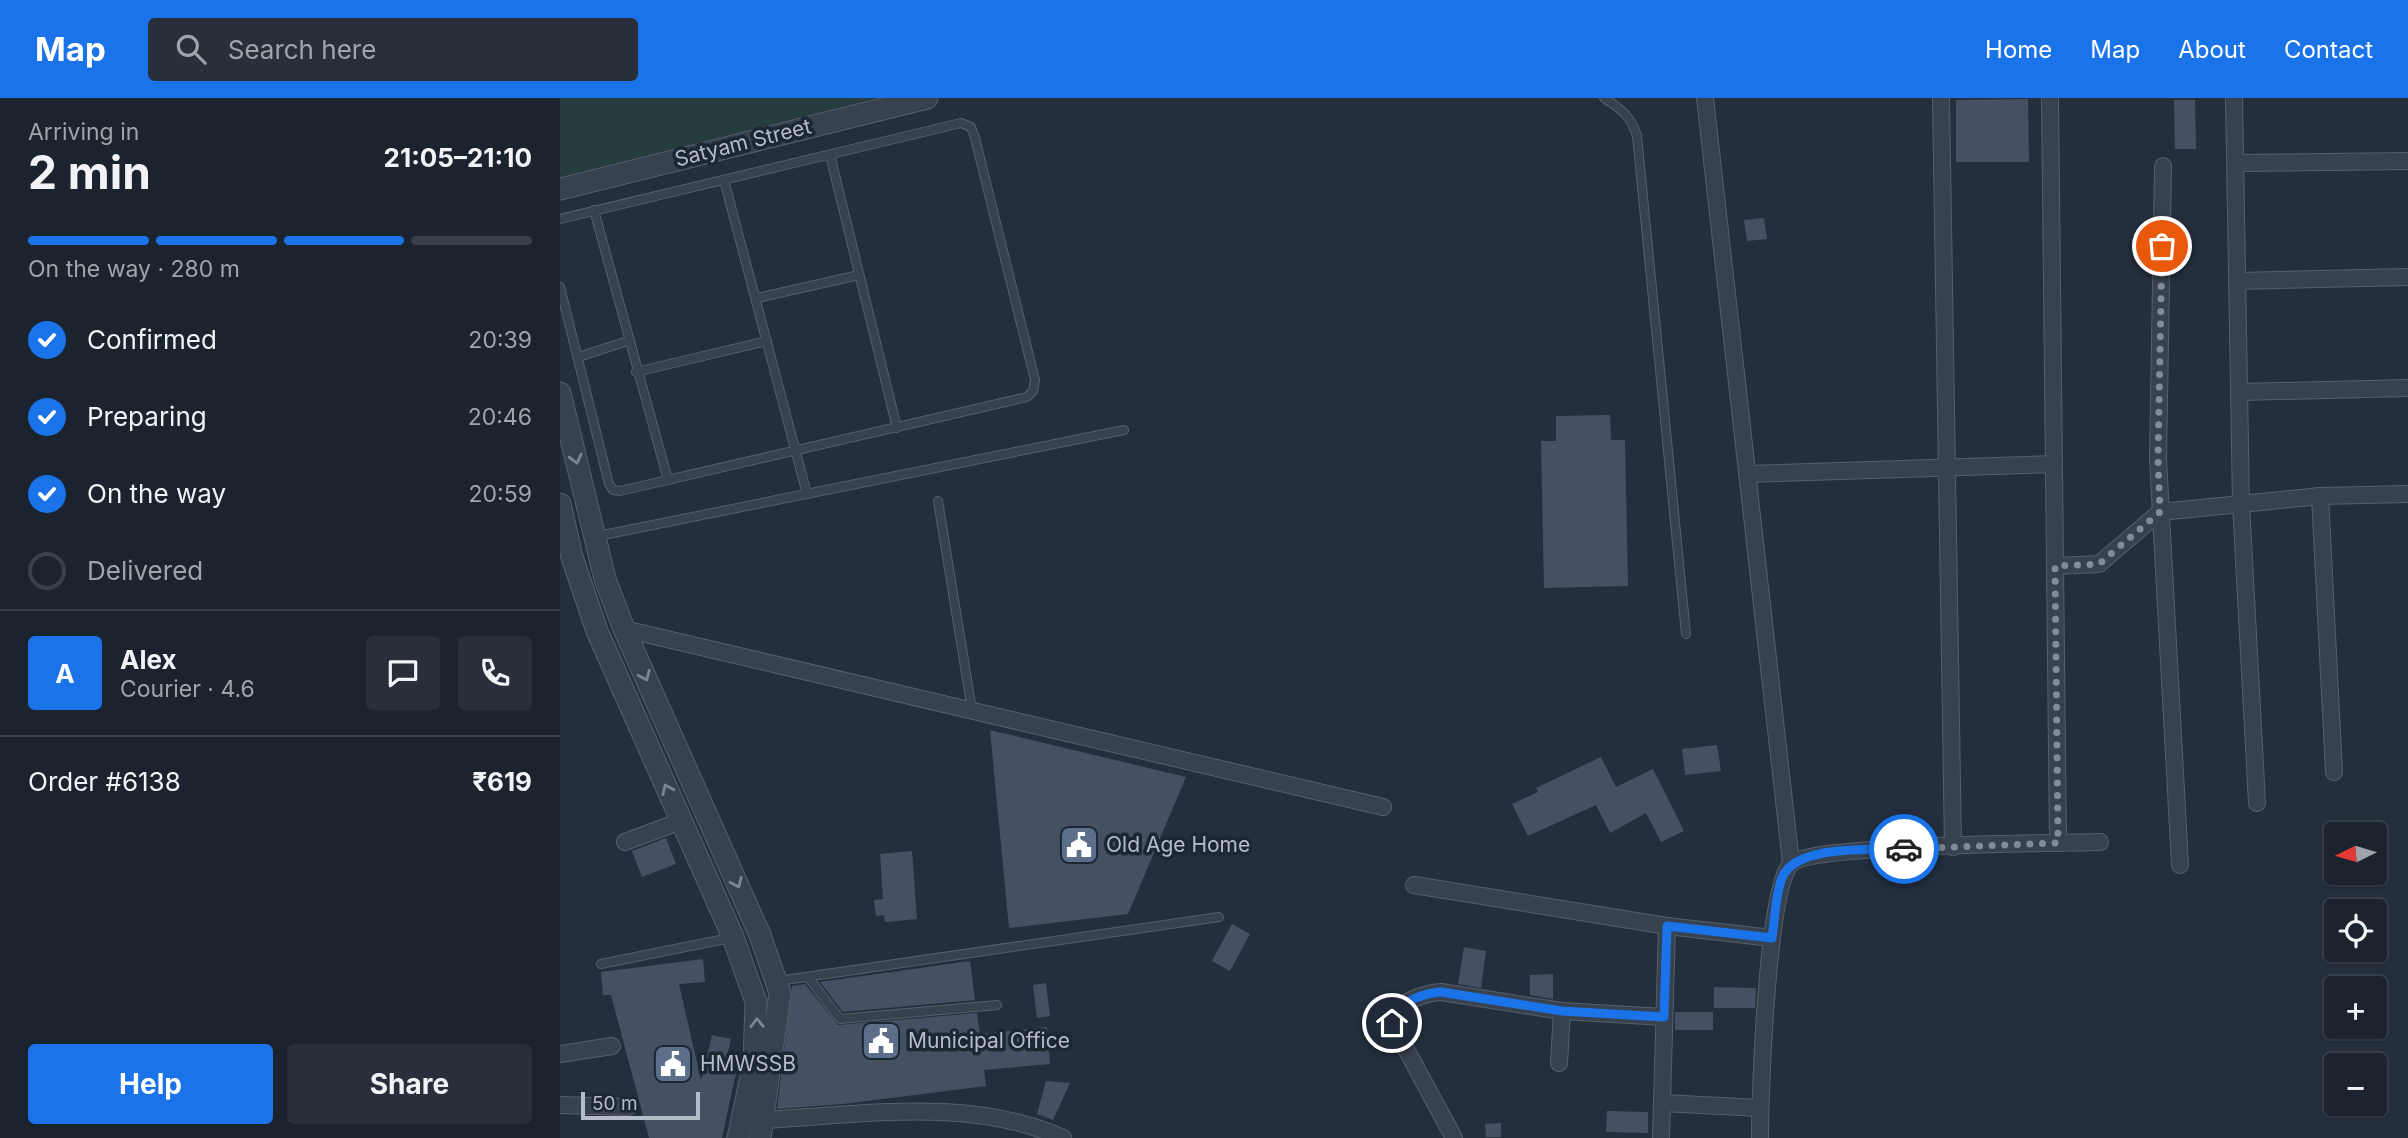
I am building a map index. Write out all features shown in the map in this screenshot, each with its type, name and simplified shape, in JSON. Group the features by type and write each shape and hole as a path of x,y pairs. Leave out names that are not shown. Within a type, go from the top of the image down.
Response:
{"street":[{"name":"Satyam Street","path":"560,189 924,98"},
{"path":"1705,98 1791,863"},
{"path":"1941,98 1952,847"},
{"path":"2050,98 2058,843"},
{"path":"2234,98 2241,504 2258,803"},
{"path":"2236,163 2408,161"},
{"path":"2163,166 2158,459 2180,865"},
{"path":"2238,281 2408,277"},
{"path":"2239,392 2408,388"},
{"path":"560,393 596,543 624,628 760,935 780,993 762,1129 966,1111 1029,1126 1063,1138"},
{"path":"1747,474 2054,464"},
{"path":"2055,566 2099,564 2160,512 2319,496 2408,494"},
{"path":"2319,496 2334,772"},
{"path":"560,503 572,557 597,631 733,937 756,1002 757,1038 738,1138"},
{"path":"572,557 596,543"},
{"path":"624,628 1383,807"},
{"path":"625,842 681,821"},
{"path":"1760,1138 1772,938 1782,878 1791,863 1811,855 2100,842"},
{"path":"1414,885 1667,926 1772,938"},
{"path":"1661,1138 1667,926"},
{"path":"749,984 774,981"},
{"path":"1454,1138 1392,1023 1392,1013 1421,995 1441,992 1562,1011 1664,1017"},
{"path":"1559,1063 1562,1011"},
{"path":"560,1054 612,1046"},
{"path":"1662,1103 1760,1108"},
{"path":"560,1105 628,1107"}],"lane":[{"path":"1604,98 1632,120 1637,136 1686,634"},
{"path":"560,219 961,123 971,127 975,138 1035,380 1033,391 1027,397 897,428 613,491 560,287"},
{"path":"830,155 897,428"},
{"path":"724,180 807,494"},
{"path":"594,210 667,480"},
{"path":"757,298 859,275"},
{"path":"578,357 628,341"},
{"path":"636,372 767,341"},
{"path":"596,543 807,494 1124,430"},
{"path":"938,501 972,710"},
{"path":"774,981 1219,917"},
{"path":"601,964 733,937"},
{"path":"808,976 840,1019 997,1005"}],"green space":[{"path":"560,98 878,98 560,177"}],"building":[{"path":"2028,99 2029,162 1956,162 1956,100"},
{"path":"2174,100 2195,100 2196,149 2175,149"},
{"path":"1764,218 1767,239 1747,241 1744,220"},
{"path":"1610,415 1611,440 1625,440 1628,586 1544,588 1541,441 1556,441 1556,416"},
{"name":"Old Age Home","path":"990,730 1186,777 1128,914 1009,928"},
{"path":"1717,745 1721,771 1685,775 1682,749"},
{"path":"1601,757 1616,787 1653,769 1684,831 1661,842 1646,813 1610,833 1596,805 1528,836 1512,804 1538,792 1536,788"},
{"path":"666,838 676,864 642,877 632,851"},
{"path":"912,851 917,919 885,922 884,915 876,916 874,900 883,899 880,854"},
{"path":"1232,924 1250,934 1230,971 1212,961"},
{"path":"1464,947 1486,951 1481,988 1458,984"},
{"name":"HMWSSB","path":"703,959 705,982 679,984 701,1080 712,1035 731,1039 725,1065 737,1068 722,1138 649,1138 611,995 603,995 601,972"},
{"path":"970,961 975,1000 843,1012 820,982"},
{"path":"1553,974 1553,999 1530,995 1530,975"},
{"path":"1046,983 1050,1016 1037,1018 1033,985"},
{"name":"Municipal Office","path":"805,984 838,1025 977,1013 980,1034 1047,1027 1050,1064 984,1070 986,1086 843,1104 777,1109 792,986"},
{"path":"1714,987 1756,988 1755,1008 1714,1008"},
{"path":"1675,1012 1713,1012 1713,1030 1675,1030"},
{"path":"1046,1081 1070,1083 1053,1120 1037,1114"},
{"path":"1607,1111 1648,1112 1648,1133 1606,1132"},
{"path":"1501,1123 1501,1137 1486,1137 1485,1124"}],"way so far":[{"path":"1904,849 2058,843 2055,566 2099,564 2160,512 2158,459 2162,246"}],"place":[{"name":"Old Age Home","path":"1079,845"},
{"name":"Municipal Office","path":"881,1041"},
{"name":"HMWSSB","path":"673,1064"}],"route":[{"path":"1392,1023 1392,1013 1396,1009 1421,995 1441,992 1562,1011 1664,1017 1667,926 1772,938 1782,878 1791,863 1811,855 1904,849"}]}
